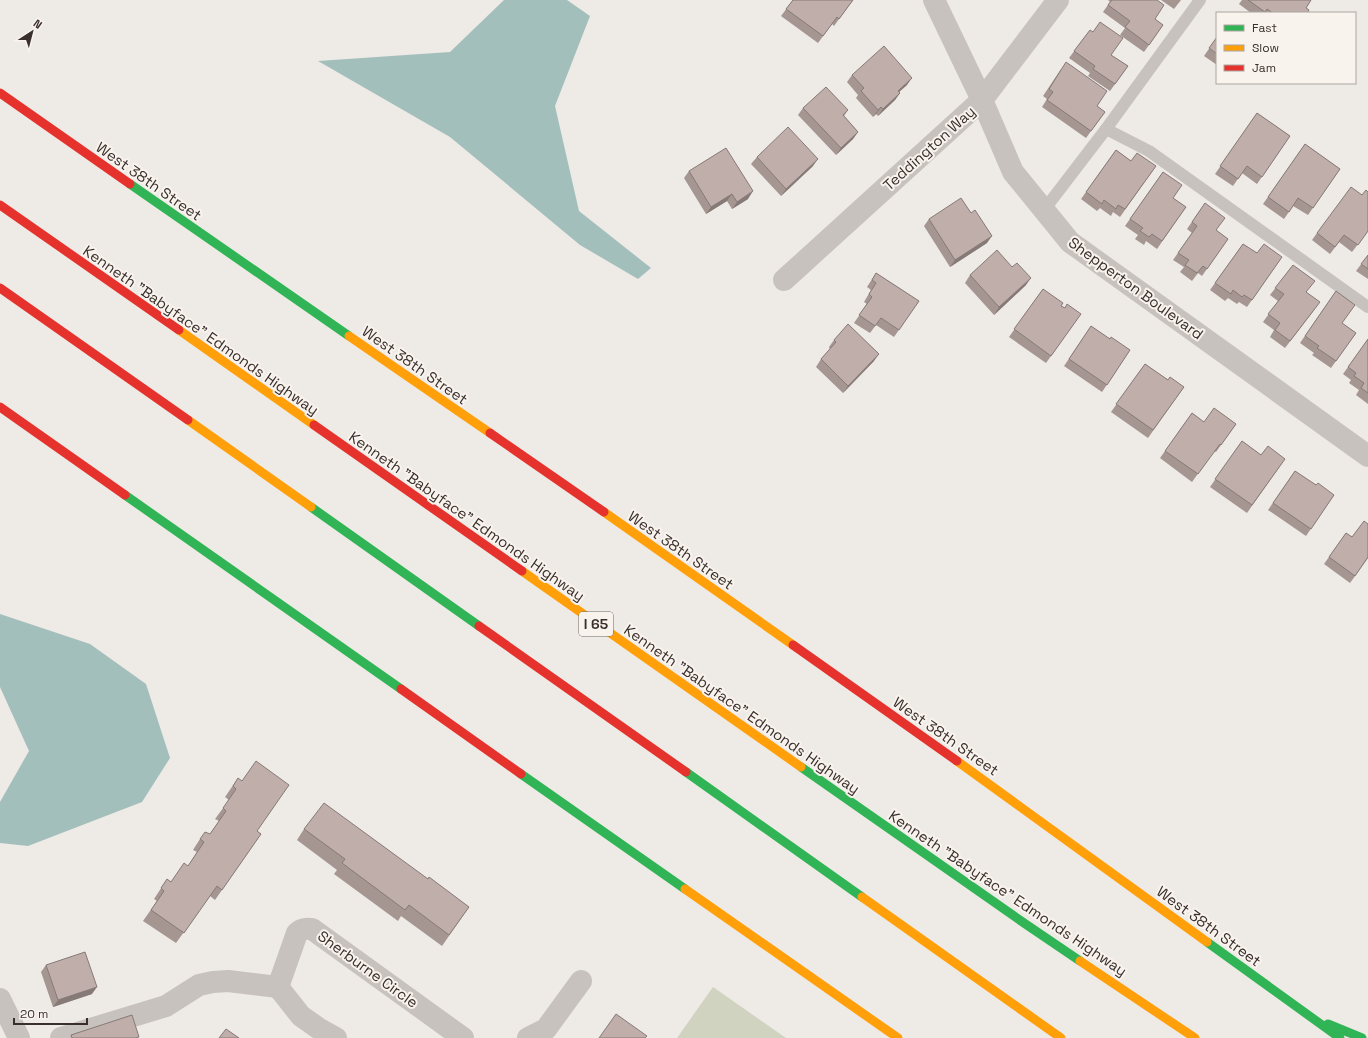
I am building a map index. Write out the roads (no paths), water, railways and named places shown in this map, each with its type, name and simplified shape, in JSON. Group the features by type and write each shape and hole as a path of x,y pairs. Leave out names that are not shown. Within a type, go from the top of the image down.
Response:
{"main road":[{"name":"West 38th Street","path":"0,94 139,192 550,474 949,755 1340,1038"},
{"name":"Kenneth \"Babyface\" Edmonds Highway","path":"0,205 1017,918 1195,1038"},
{"path":"0,288 479,625 1061,1038"},
{"path":"0,407 898,1038"},
{"path":"1306,1014 1362,1038"}],"street":[{"name":"Shepperton Boulevard","path":"934,0 982,100 1013,172 1070,242 1368,456"},
{"name":"Teddington Way","path":"784,280 982,100 1058,0"},
{"name":"Sherburne Circle","path":"278,987 297,933 300,930 309,928 462,1038"},
{"path":"61,1038 166,1006 196,987 206,983 221,981 278,987 302,1016 318,1028 336,1038"},
{"path":"528,1038 546,1029 581,981"},
{"path":"0,999 18,1038"}],"lane":[{"path":"1044,210 1106,130 1200,0"},
{"path":"1106,130 1149,151 1368,307"}],"water":[{"path":"504,0 567,0 590,16 555,106 579,211 651,268 638,279 580,245 450,137 318,61 450,52"},
{"path":"0,614 90,644 146,684 170,758 142,802 28,846 0,843 0,802 29,751 0,687"}]}
